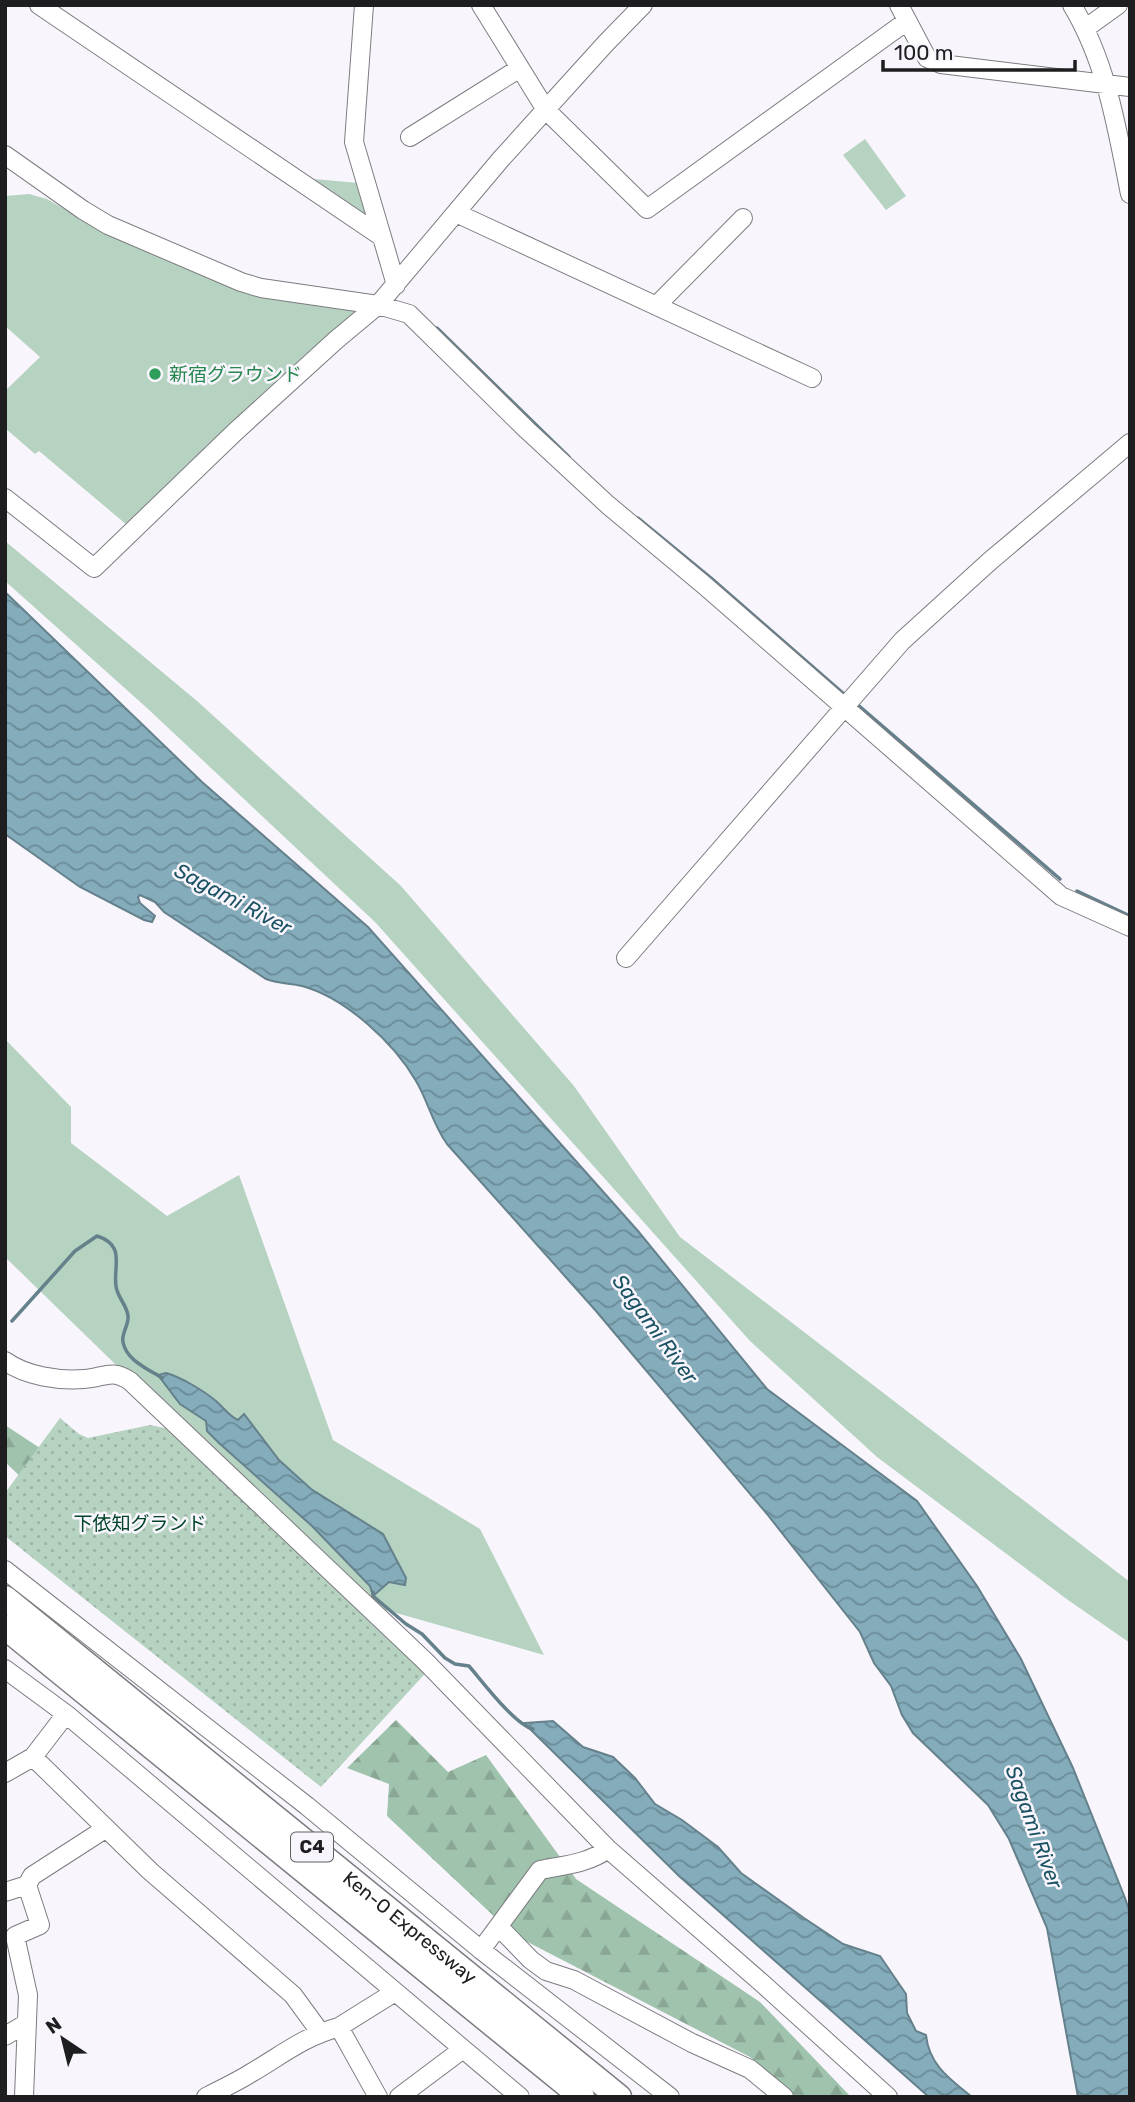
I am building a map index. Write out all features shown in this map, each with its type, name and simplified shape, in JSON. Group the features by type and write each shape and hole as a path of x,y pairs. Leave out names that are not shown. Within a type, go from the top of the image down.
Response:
{"highway":[{"name":"Ken-O Expressway","path":"5,1598 619,2097"},
{"name":"Ken-O Expressway","path":"5,1626 582,2097"}],"street":[{"path":"39,5 382,237"},
{"path":"364,5 355,142 396,285"},
{"path":"481,5 546,110 648,209 903,13 927,58 942,65 1130,87"},
{"path":"5,498 94,568 245,423 336,340 379,305 546,110 643,5"},
{"path":"1072,5 1086,28 1108,85 1130,194"},
{"path":"1086,28 1118,5"},
{"path":"410,137 520,68"},
{"path":"5,155 83,211 108,225 241,282 261,288 379,305 410,314 527,430 608,505 845,706 1061,896 1130,927"},
{"path":"456,213 812,378"},
{"path":"657,305 743,218"},
{"path":"626,958 902,641 990,561 1130,443"},
{"path":"5,1361 24,1371 63,1379 91,1378 110,1373 122,1375 130,1381 425,1661 608,1849 888,2097"},
{"path":"5,1570 307,1806 481,1950 670,2097"},
{"path":"5,1669 65,1714 520,2097"},
{"path":"5,1690 21,1681"},
{"path":"5,1773 33,1757 65,1714"},
{"path":"33,1757 106,1829 293,1995 320,2032"},
{"path":"5,1892 27,1885 32,1876 106,1829"},
{"path":"481,1950 540,1870 577,1864 608,1849"},
{"path":"24,2097 28,1995 12,1957 15,1936 40,1925 27,1885"},
{"path":"499,1927 531,1960 546,1970 574,1980 692,2043 750,2069 784,2097"},
{"path":"206,2097 252,2073 288,2048 320,2032 339,2027 395,1992"},
{"path":"339,2027 378,2097"},
{"path":"5,2036 27,2030"},
{"path":"5,2050 27,2030"},
{"path":"399,2097 463,2049"}],"green space":[{"path":"865,139 906,196 886,210 843,155"},
{"path":"303,178 358,183 371,225"},
{"name":"新宿グラウンド","path":"29,194 47,199 110,235 313,304 359,311 127,525 39,451 35,454 5,428 5,391 40,357 5,326 5,196"},
{"path":"5,541 197,701 401,886 574,1086 680,1237 1130,1582 1130,1643 877,1457 750,1341 375,922 147,708 5,581"},
{"path":"5,1039 71,1107 71,1143 167,1216 239,1175 333,1440 480,1529 544,1655 361,1603 5,1257"},
{"name":"下依知グランド","path":"60,1418 88,1438 150,1425 179,1431 433,1665 321,1787 5,1536 5,1493"},
{"path":"5,1425 49,1454 25,1481 5,1462"},
{"path":"396,1720 448,1772 486,1755 576,1879 760,2002 851,2097 793,2097 750,2057 514,1935 387,1816 389,1784 347,1768"}],"water":[{"name":"Sagami River","path":"5,592 202,782 368,927 638,1231 767,1389 917,1501 977,1586 1021,1659 1073,1768 1125,1898 1130,1913 1130,2097 1078,2097 1047,1928 1009,1839 988,1805 913,1733 902,1715 891,1686 874,1663 860,1632 767,1514 596,1311 447,1144 407,1066 382,1037 352,1011 319,992 266,979 164,912 155,902 140,895 138,897 140,903 155,916 152,922 144,920 80,887 5,834"},
{"path":"166,1373 205,1393 238,1420 244,1414 279,1460 311,1489 383,1534 406,1578 405,1585 389,1582 373,1596 370,1586 312,1526 219,1443 207,1431 206,1421 180,1404 158,1375"},
{"path":"553,1721 583,1747 613,1757 635,1778 655,1804 718,1847 741,1873 843,1944 880,1956 906,1994 907,2013 916,2031 926,2035 936,2063 972,2097 929,2097 679,1876 524,1723"}],"waterway":[{"path":"437,328 569,457"},
{"path":"638,518 844,694"},
{"path":"858,705 1060,879"},
{"path":"1077,891 1130,916"},
{"path":"12,1321 75,1251 97,1236 106,1240 115,1251 117,1290 128,1316 123,1339 125,1348 138,1363 162,1378"},
{"path":"373,1592 373,1596 422,1634 445,1658 455,1664 469,1666 517,1720 533,1729"}],"place":[{"name":"新宿グラウンド","path":"155,374"}]}
